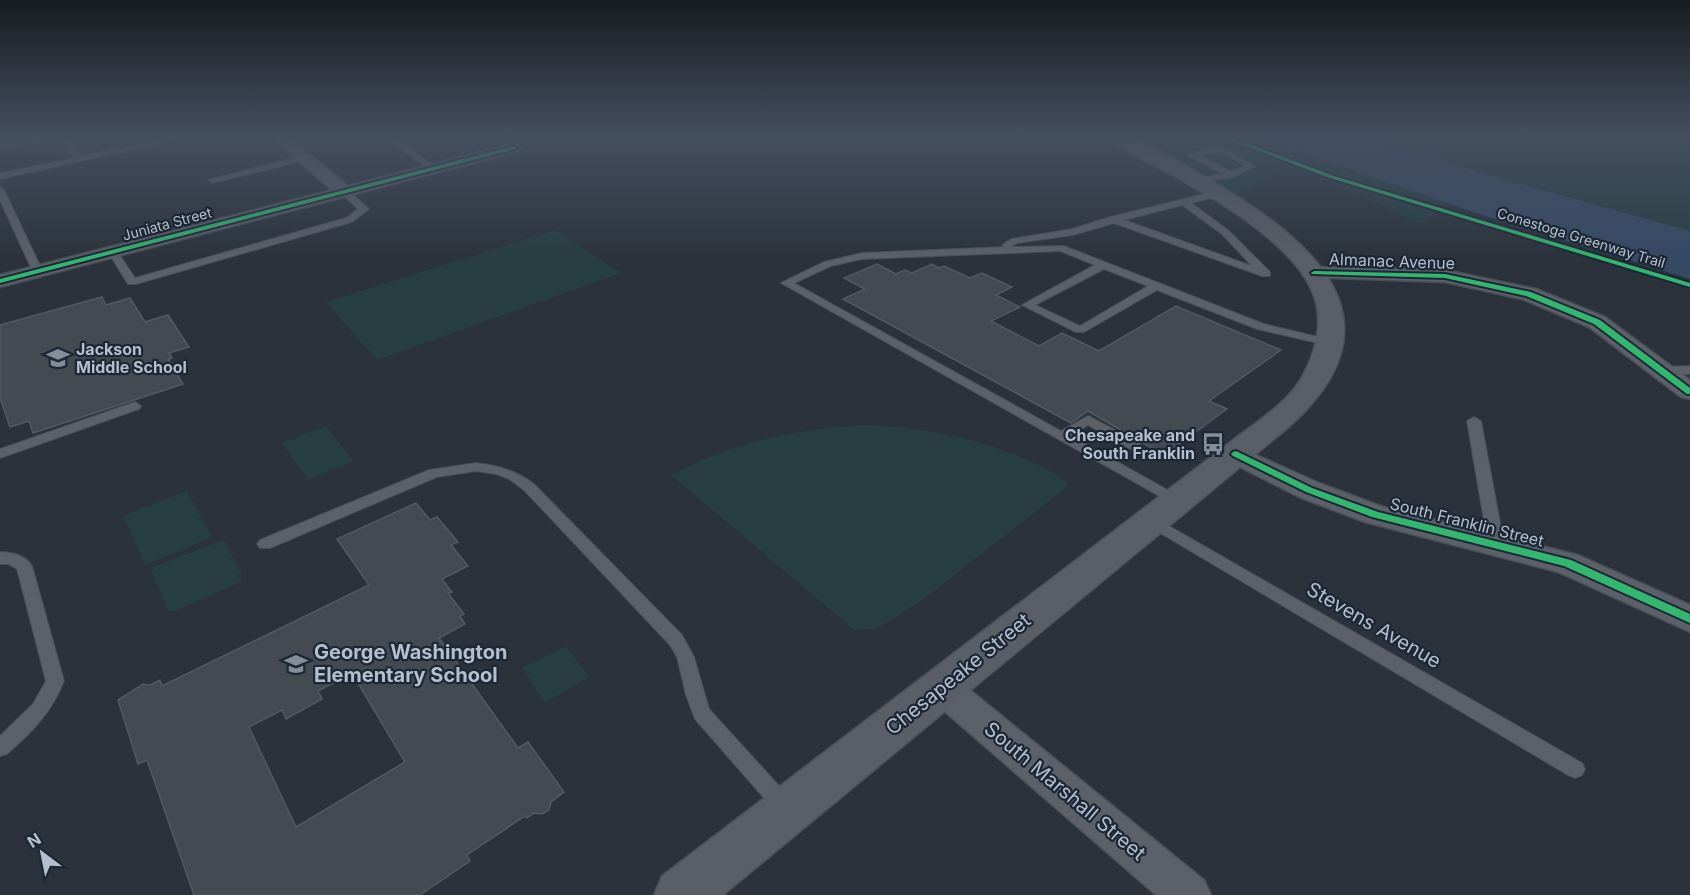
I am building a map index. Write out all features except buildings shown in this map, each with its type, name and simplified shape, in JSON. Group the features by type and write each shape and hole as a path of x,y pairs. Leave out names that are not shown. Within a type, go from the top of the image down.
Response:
{"main road":[{"path":"1171,179 1188,191 1217,194 1278,234 1295,249 1314,273 1328,299 1331,312 1331,343"},
{"name":"Chesapeake Street","path":"681,895 1236,454 1308,392 1318,377 1331,343"}],"street":[{"path":"329,179 345,192"},
{"name":"Juniata Street","path":"0,282 397,179"},
{"name":"Almanac Avenue","path":"1314,273 1445,276 1528,294 1597,322 1690,392"},
{"name":"South Franklin Street","path":"1236,454 1309,490 1353,507 1397,521 1496,544 1586,571 1690,619"},
{"name":"South Marshall Street","path":"941,687 1189,895"}],"lane":[{"path":"212,180 217,179"},
{"path":"1221,179 1073,232 1014,241 1007,245 1008,250 1061,248 1261,327 1331,343"},
{"path":"0,190 38,272"},
{"path":"1113,219 1266,274 1188,191"},
{"path":"114,252 132,282 331,226 358,216 364,209 345,192"},
{"name":"Stevens Avenue","path":"1008,250 862,256 828,264 786,283 1062,436 1163,511 1575,769"},
{"path":"1105,264 1027,305 1080,330 1158,285"},
{"path":"1663,371 1690,370"},
{"path":"0,454 135,406"},
{"path":"1062,436 1088,420 1135,446"},
{"path":"1474,421 1496,544"},
{"path":"265,544 434,473 476,467 498,470 514,476 529,487 676,640 685,652 694,699 702,714 788,810"},
{"path":"0,558 10,558 24,566 55,681 51,694 30,720 0,748"}],"green space":[{"path":"1210,179 1267,179 1237,194"},
{"path":"1325,179 1379,179 1449,203 1420,224"},
{"path":"1503,179 1690,179 1690,231"},
{"path":"555,230 621,273 377,360 326,302"},
{"path":"863,425 928,431 969,440 1046,468 1068,486 924,599 877,629 854,630 671,475 717,454 764,440 813,430"},
{"path":"326,426 353,461 308,480 282,443"},
{"path":"187,491 212,537 145,565 123,516"},
{"path":"221,541 225,542 242,575 240,582 176,611 168,611 151,571 156,566"},
{"path":"566,646 589,677 545,703 522,668"}],"water":[{"path":"1377,179 1503,179 1690,231 1690,279 1467,210"}],"cycle path":[{"path":"0,281 395,179"},
{"name":"Conestoga Greenway Trail","path":"1338,179 1690,285"},
{"path":"1314,273 1445,276 1528,294 1597,322 1690,392"},
{"path":"1236,454 1309,490 1375,515 1567,563 1690,619"}],"place":[{"name":"Jackson Middle School","path":"58,358"},
{"name":"Chesapeake and South Franklin","path":"1213,444"},
{"name":"George Washington Elementary School","path":"296,664"}]}
